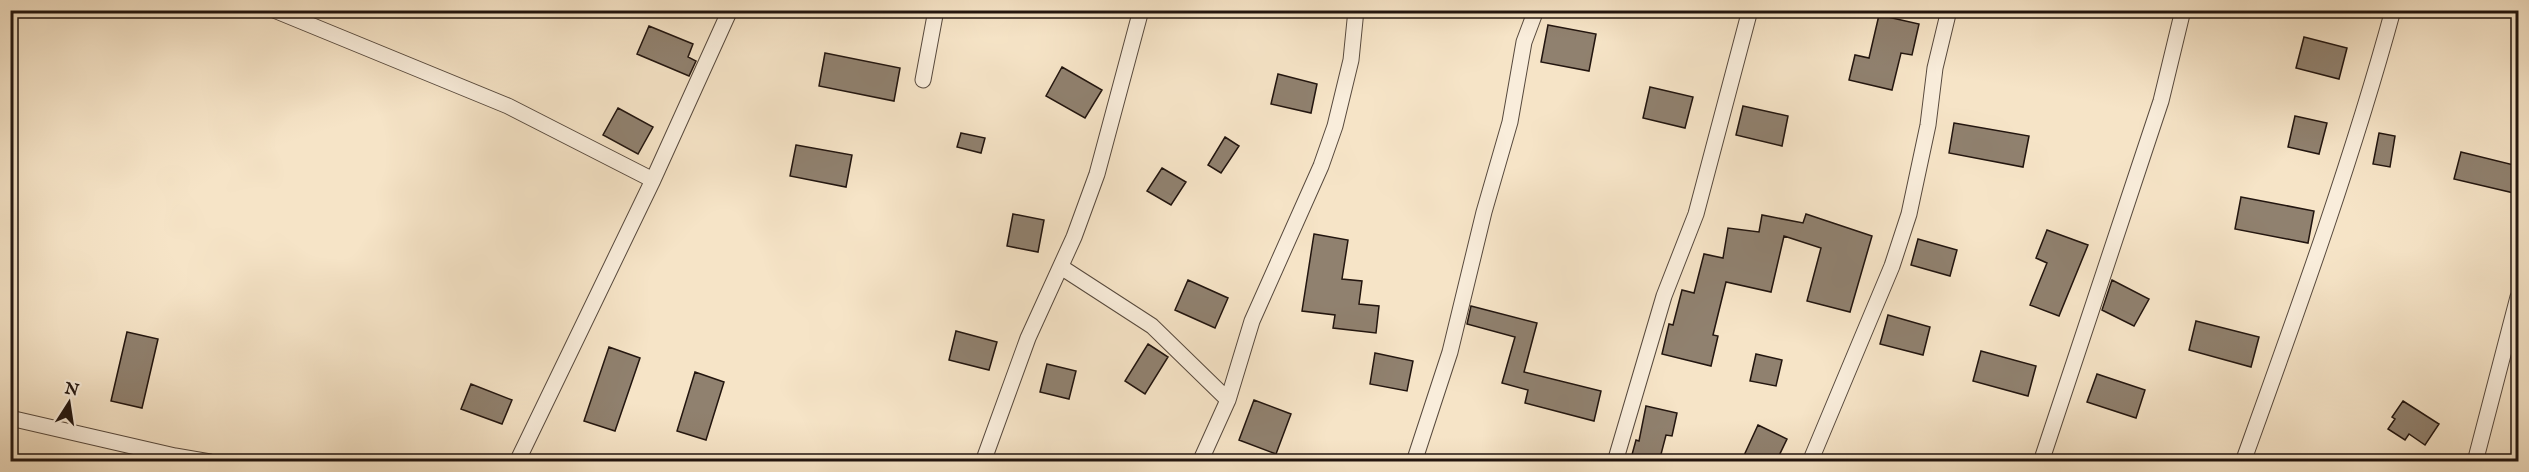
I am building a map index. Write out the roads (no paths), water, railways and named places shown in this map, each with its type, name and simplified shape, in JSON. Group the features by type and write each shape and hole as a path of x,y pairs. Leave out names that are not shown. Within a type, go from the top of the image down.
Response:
{"street":[{"path":"274,10 507,106 653,180"},
{"path":"517,462 653,180 730,10"},
{"path":"923,80 936,10"},
{"path":"983,462 1028,338 1074,237 1097,174 1141,10"},
{"path":"1200,462 1228,400 1252,321 1321,166 1335,126 1351,60 1356,10"},
{"path":"1414,462 1450,352 1484,212 1510,123 1524,42 1536,10"},
{"path":"1615,462 1664,296 1696,214 1750,10"},
{"path":"1810,462 1892,266 1909,214 1928,125 1935,68 1949,10"},
{"path":"2041,462 2161,101 2183,10"},
{"path":"2243,462 2318,256 2367,104 2393,10"},
{"path":"1061,267 1152,326 1228,400"},
{"path":"2475,462 2518,297"},
{"path":"10,418 210,462"}]}
